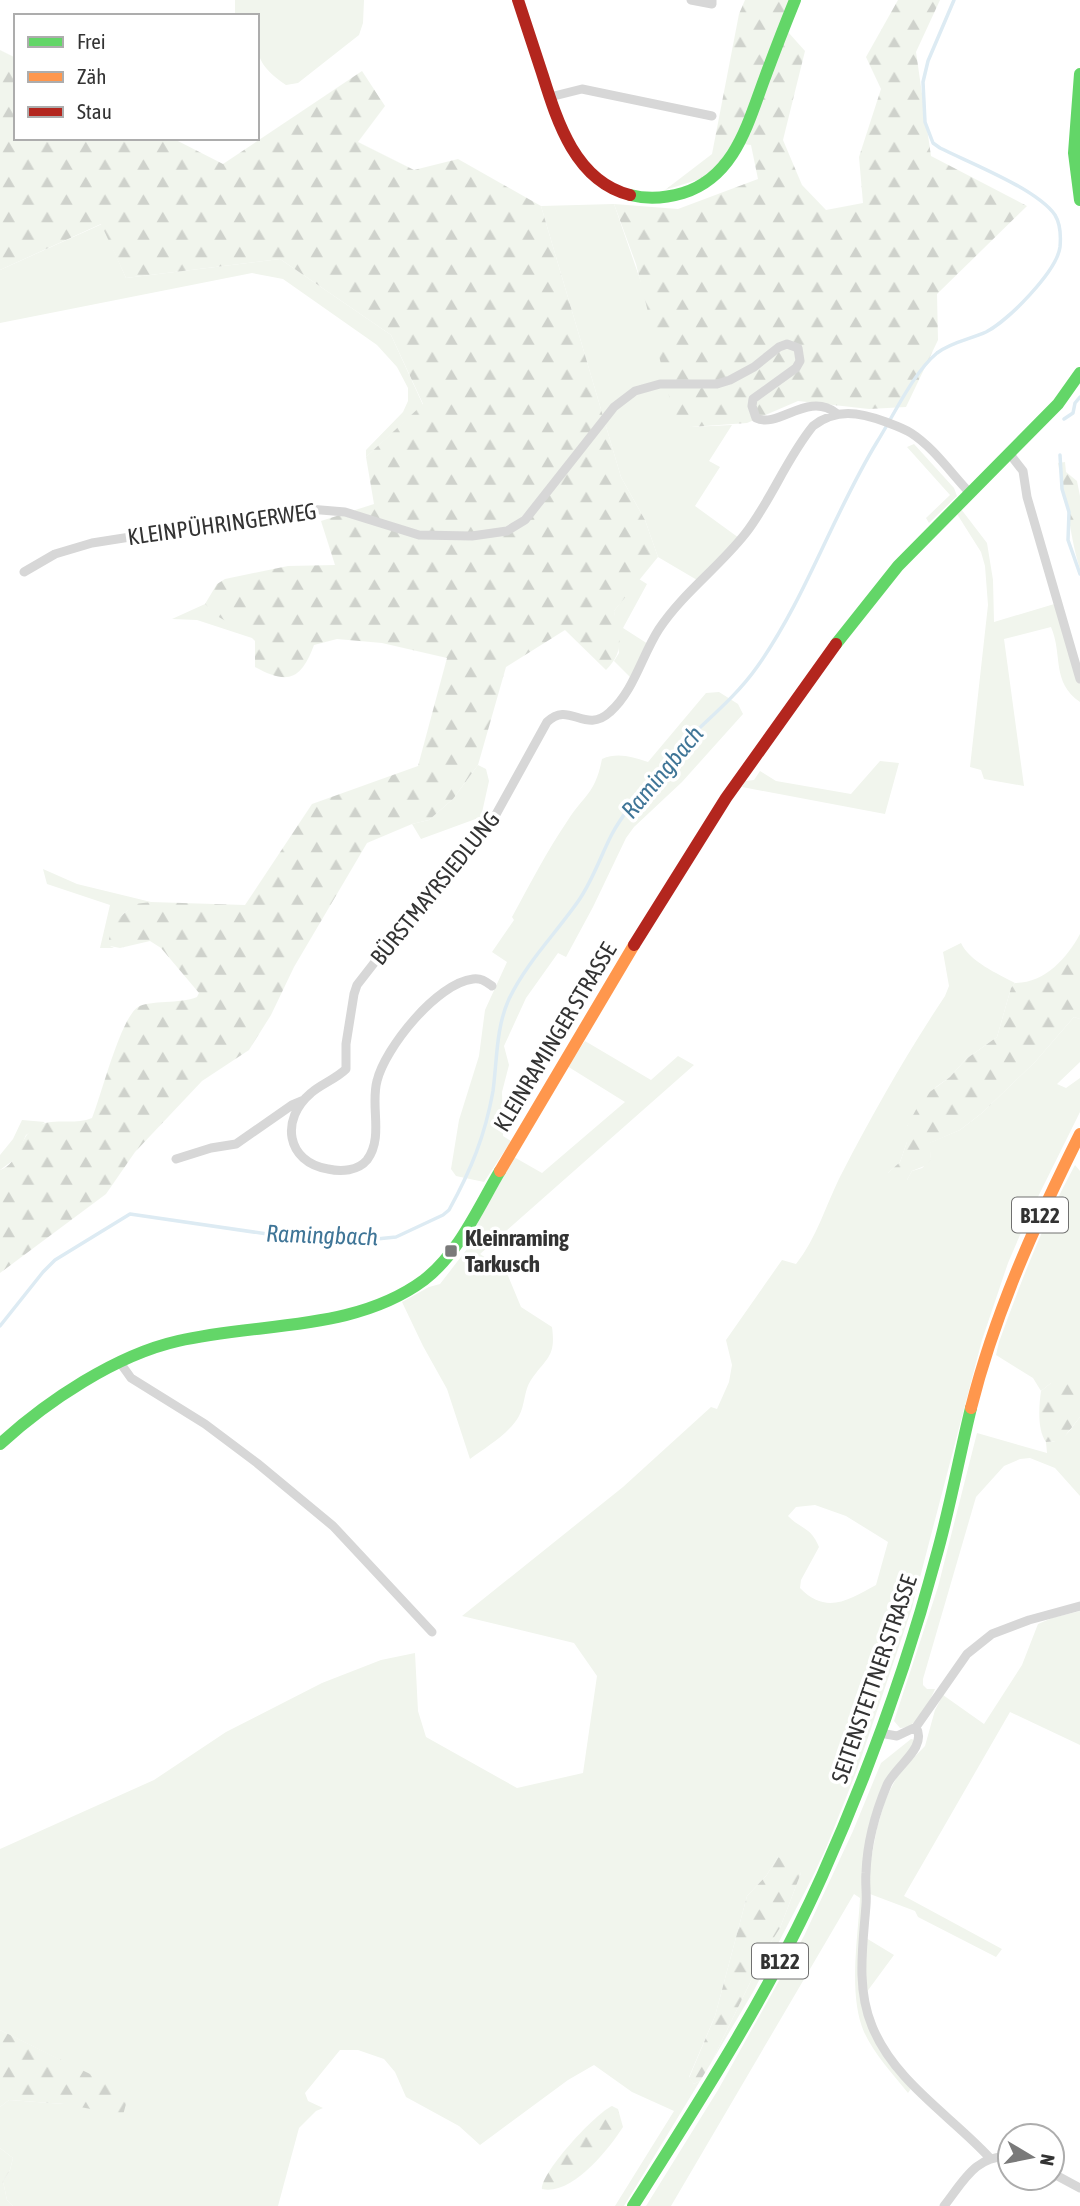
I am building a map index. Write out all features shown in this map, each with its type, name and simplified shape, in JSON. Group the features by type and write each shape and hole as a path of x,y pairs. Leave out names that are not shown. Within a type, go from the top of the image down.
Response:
{"main road":[{"path":"518,0 570,149 595,178 626,195 639,197 673,196 688,192 716,175 730,161 795,0"},
{"path":"1080,74 1075,106 1073,155 1080,200"},
{"name":"KLEINRAMINGER STRASSE","path":"0,1444 50,1405 121,1364 176,1341 365,1310 396,1298 425,1279 443,1261 466,1230 718,809 811,678 873,595 969,492 1058,404 1080,373"},
{"name":"SEITENSTETTNER STRASSE","path":"634,2206 723,2063 789,1944 844,1827 880,1733 933,1571 968,1419 990,1339 1025,1248 1080,1134"}],"street":[{"path":"691,0 712,4 712,0"},
{"path":"550,97 582,89 712,116"},
{"name":"KLEINPÜHRINGERWEG","path":"24,572 55,554 92,543 309,509 345,512 432,536 472,536 507,531 525,520 624,397 648,386 717,384 730,380 787,344 798,348 800,361 796,368 753,400 756,418 768,421 801,408 826,408 836,413"},
{"path":"836,413 868,415 900,427 923,443 969,492"},
{"name":"BÜRSTMAYRSIEDLUNG","path":"176,1159 211,1148 236,1144 346,1069 346,1044 357,985 481,835 547,722 554,715 561,713 590,721 609,713 629,686 659,629 688,593 745,534 806,434 822,418 836,413"},
{"path":"1009,453 1023,471 1027,497 1080,679"},
{"path":"304,1100 293,1123 291,1135 294,1148 300,1155 316,1167 327,1169 347,1170 363,1164 372,1152 374,1144 376,1083 384,1063 407,1027 439,997 466,981 481,979 492,986"},
{"path":"121,1364 131,1378 205,1424 247,1455 332,1526 432,1632"},
{"path":"880,1733 897,1736 916,1727 967,1654 985,1639 1009,1626 1080,1606"},
{"path":"916,1727 919,1744 896,1769 887,1784 869,1844 862,1971 864,1993 871,2025 889,2056 911,2082 989,2157"},
{"path":"944,2206 981,2162 989,2157 996,2157"}],"green space":[{"path":"235,0 364,0 363,23 359,35 298,83 286,85 262,63 259,55 259,14 235,14"},
{"path":"745,0 793,0 780,23 805,51 783,140 802,185 826,210 863,203 859,157 881,89 866,57 898,0 940,0 916,52 931,156 1027,206 937,294 938,340 906,407 869,409 798,401 747,423 691,427 673,412 636,264 614,204 678,209 758,179 751,145 735,143 713,175 665,190 712,154 739,14"},
{"path":"0,50 14,57 14,140 176,140 223,164 362,71 385,106 358,142 414,170 458,159 541,206 621,477 645,520 658,557 614,611 619,649 606,670 565,630 506,667 478,765 453,799 429,820 412,824 367,843 249,1050 202,1081 135,1152 106,1194 0,1273 0,1170 12,1162 25,1138 41,1124 92,1118 118,1041 131,1014 138,1007 150,1003 182,1001 197,997 199,993 161,948 150,941 120,948 110,946 109,939 115,917 120,917 135,904 151,902 245,905 312,804 418,766 447,658 382,643 337,639 314,645 304,666 292,676 276,676 255,667 255,638 217,616 205,604 217,584 225,579 288,566 335,565 321,521 374,504 366,457 423,404 391,335 280,259 126,278 101,224 0,270"},
{"path":"614,204 691,427 732,425 709,461 720,467 695,506 739,538 697,580 658,557 645,520 621,477 541,206"},
{"path":"102,224 126,278 280,259 391,335 423,405 366,457 366,450 403,412 408,401 408,388 397,367 377,345 283,279 252,273 0,323 0,270"},
{"path":"914,444 954,488 957,496 929,523 926,518 950,495 907,447"},
{"path":"1065,462 1066,472 1077,481 1080,496 1080,569 1058,463"},
{"path":"961,509 987,543 993,580 994,622 1061,602 1080,668 1080,702 1071,694 1061,677 1051,627 1004,639 1024,786 984,779 981,770 970,767 988,605 985,566 981,552 957,514"},
{"path":"639,579 647,584 623,628 648,644 630,677 614,661 619,653 614,611"},
{"path":"205,604 250,633 256,638 256,642 252,638 197,620 172,619"},
{"path":"719,692 738,704 743,714 682,782 634,827 566,957 558,953 526,998 504,1046 509,1065 502,1092 503,1136 511,1141 484,1182 456,1176 451,1169 459,1120 479,1056 485,1010 507,962 492,952 514,920 512,917 553,844 593,787 602,759 619,756 648,762 706,693"},
{"path":"880,761 899,763 885,814 742,787 745,781 754,780 760,771 776,781 851,794"},
{"path":"478,765 486,769 489,781 481,817 421,839 412,824 429,820 453,799"},
{"path":"43,869 77,884 151,902 127,911 113,929 110,946 114,948 100,948 110,905 47,884"},
{"path":"1080,934 1080,1019 1074,1017 1035,1062 982,1113 960,1130 930,1143 931,1159 927,1165 912,1171 907,1180 898,1185 888,1181 888,1173 900,1162 907,1142 907,1126 923,1097 950,1077 966,1059 997,1037 1011,988 1015,983 1036,979 1045,974 1069,952"},
{"path":"961,943 970,956 1015,983 1011,988 997,1037 966,1059 950,1077 936,1087 907,1126 907,1142 900,1162 888,1173 907,1180 912,1171 922,1168 931,1159 929,1143 960,1130 982,1113 1035,1062 1074,1017 1080,1019 1080,1062 1057,1084 1066,1088 1080,1078 1080,1112 1008,1263 982,1340 912,1608 857,1770 826,1848 753,1992 711,2063 766,1950 780,1928 801,1873 778,1857 766,1876 747,1896 715,2016 689,2077 694,2084 700,2081 624,2206 615,2206 674,2111 632,2092 594,2065 568,2080 480,2145 459,2126 406,2097 395,2072 384,2059 358,2050 340,2050 305,2093 308,2101 323,2108 316,2111 299,2128 278,2206 13,2206 7,2200 3,2181 13,2158 0,2148 0,2107 9,2100 64,2104 129,2094 0,2030 0,1849 154,1780 226,1732 322,1683 381,1660 415,1653 418,1711 426,1737 517,1788 583,1773 597,1676 574,1643 462,1616 623,1487 711,1407 717,1409 729,1382 732,1365 726,1340 782,1260 796,1264 810,1243 866,1128 945,996 949,986 943,952","holes":["815,1505 846,1516 888,1542 876,1585 847,1600 828,1603 819,1601 800,1588 801,1580 819,1547 809,1532 788,1516 796,1507"]},
{"path":"585,1041 651,1080 678,1056 694,1065 480,1254 506,1271 521,1307 552,1327 553,1345 549,1356 529,1384 515,1423 470,1459 447,1389 402,1302 440,1284 467,1249 466,1244 514,1157 542,1173 625,1102 567,1066"},
{"path":"22,1120 45,1122 26,1135 15,1159 0,1170 0,1155 13,1139"},
{"path":"1075,1165 1080,1171 1080,1383 1051,1383 1041,1391 1033,1378 996,1355 1007,1319 1034,1252"},
{"path":"1051,1383 1080,1383 1080,1417 1061,1441 1046,1442 1040,1424 1041,1391"},
{"path":"1080,1417 1080,1496 1055,1468 1030,1458 1004,1466 976,1497 923,1679 923,1685 927,1689 935,1689 917,1720 900,1728 894,1721 938,1587 977,1433 1047,1453 1046,1442 1062,1438"},
{"path":"1080,1611 1080,1745 1010,1712 904,1896 1002,1949 996,1957 918,1917 915,1911 870,1894 870,1865 877,1828 886,1798 899,1773 925,1746 935,1710 943,1695 984,1724 1022,1665 1038,1624"},
{"path":"911,1739 915,1740 910,1750 896,1766 864,1862 867,2023 912,2087 908,2093 884,2064 868,2040 859,2017 855,1966 860,1898 854,1894 671,2206 646,2206 718,2090 804,1936 881,1763"},
{"path":"778,1857 797,1864 801,1873 780,1928 766,1950 711,2063 700,2081 694,2084 689,2078 715,2016 747,1896 766,1876"},
{"path":"866,1938 894,1955 866,1993"},
{"path":"0,2030 129,2093 123,2115 64,2104 9,2100 0,2107"},
{"path":"612,2106 618,2109 623,2127 609,2147 577,2178 554,2189 542,2189 551,2169 571,2143 594,2119"},
{"path":"0,2148 13,2158 3,2181 7,2200 13,2206 0,2206"}],"waterway":[{"name":"Ramingbach","path":"0,1326 55,1260 130,1214 274,1235 357,1241 396,1237 449,1210 470,1167 486,1123 493,1091 499,1033 509,999 533,960 584,892 617,826 664,764 736,693 757,667 790,613 861,470 904,395 928,361 943,349 995,326 1041,282 1057,257 1060,247 1059,227 1055,215 1046,205 1019,186 933,143 925,122 923,82 928,61 954,0"},
{"path":"1064,419 1073,413 1075,403 1080,397"},
{"path":"1060,455 1062,489 1069,512 1068,540 1080,574"}],"traffic: fast":[{"path":"630,195 656,197 683,193 715,175 727,162 744,132 795,0"},
{"path":"1080,74 1074,153 1080,200"},
{"path":"836,644 898,566 1058,404 1080,373"},
{"path":"0,1444 39,1412 83,1382 107,1368 154,1348 209,1335 337,1317 397,1297 424,1280 448,1257 500,1171"},
{"path":"633,2206 757,2003 802,1919 839,1837 871,1759 925,1598 971,1408"}],"traffic: slow":[{"path":"500,1171 634,945"},
{"path":"971,1408 1004,1302 1080,1134"}],"traffic: jam":[{"path":"518,0 554,110 571,147 595,177 611,188 630,195"},
{"path":"634,945 726,798 836,644"}],"place":[{"name":"Kleinraming Tarkusch","path":"451,1251"}]}
